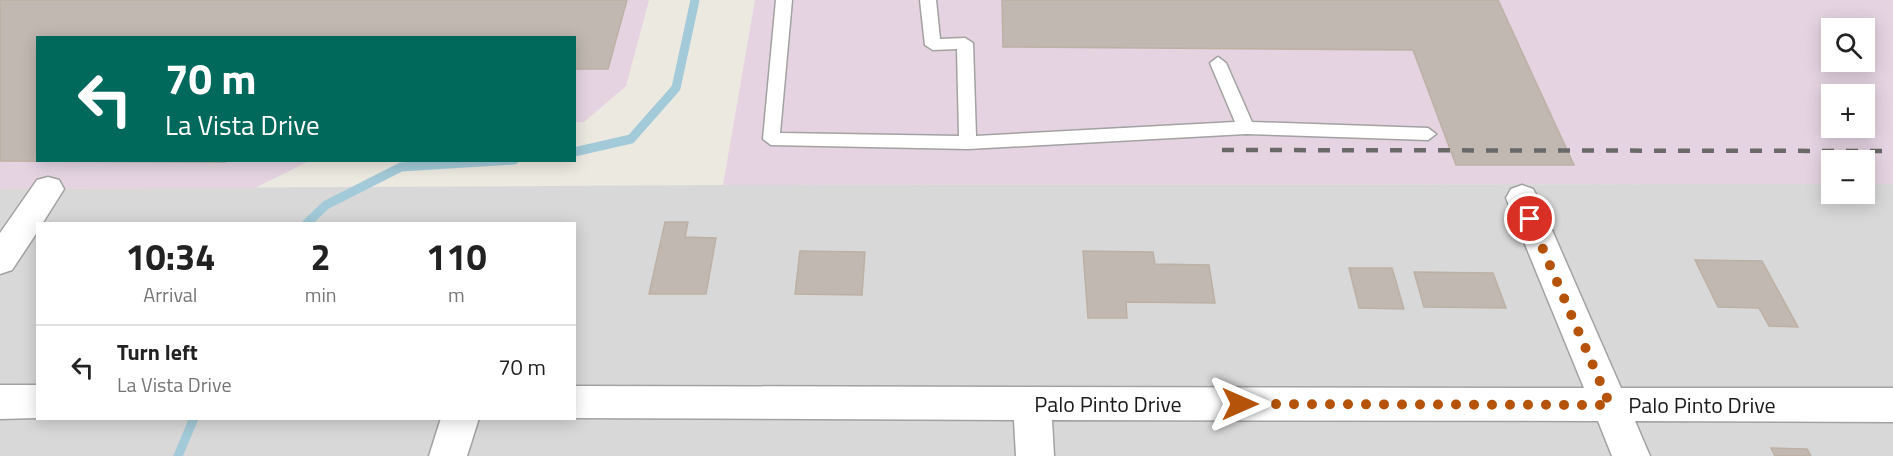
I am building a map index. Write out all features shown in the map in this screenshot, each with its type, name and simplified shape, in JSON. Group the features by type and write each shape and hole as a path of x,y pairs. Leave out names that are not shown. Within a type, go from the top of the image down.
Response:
{"street":[{"path":"0,260 48,189"},
{"path":"1522,198 1631,456"},
{"path":"0,402 36,402"},
{"name":"Palo Pinto Drive","path":"576,403 1893,405"},
{"path":"1032,404 1035,456"},
{"path":"448,456 459,420"}],"lane":[{"path":"784,0 771,139 968,143 1246,128 1428,134"},
{"path":"928,0 933,45 965,43 968,143"},
{"path":"1218,63 1246,128"}],"shaded area":[{"path":"0,0 649,0 626,86 584,122 576,122 576,36 36,36 36,162 307,162 255,188 0,189"},
{"path":"755,0 1893,0 1893,184 1875,184 1875,150 1821,150 1821,184 723,185"},
{"path":"1821,184 1821,204 1875,204 1875,184 1893,184 1893,456 0,456 0,189 723,185"}],"building":[{"path":"0,0 627,0 608,69 576,69 576,36 36,36 36,161 0,161"},
{"path":"1002,0 1498,0 1574,165 1456,165 1413,50 1003,47"},
{"path":"665,222 688,222 685,237 716,238 706,294 649,294"},
{"path":"800,251 865,252 862,295 795,294"},
{"path":"1083,251 1153,252 1155,264 1209,265 1215,303 1126,302 1127,318 1088,318"},
{"path":"1695,260 1762,261 1798,327 1769,326 1759,308 1718,307"},
{"path":"1349,268 1392,268 1404,309 1359,308"},
{"path":"1414,272 1493,273 1506,308 1424,307"},
{"path":"1771,448 1807,449 1811,456 1775,456"}],"waterway":[{"path":"576,152 631,139 676,88 695,0"},
{"path":"308,222 326,205 401,167 482,162"},
{"path":"178,456 193,420"}],"railway":[{"path":"1222,150 1893,151"}],"route":[{"path":"1240,404 1610,405 1530,219"}]}
